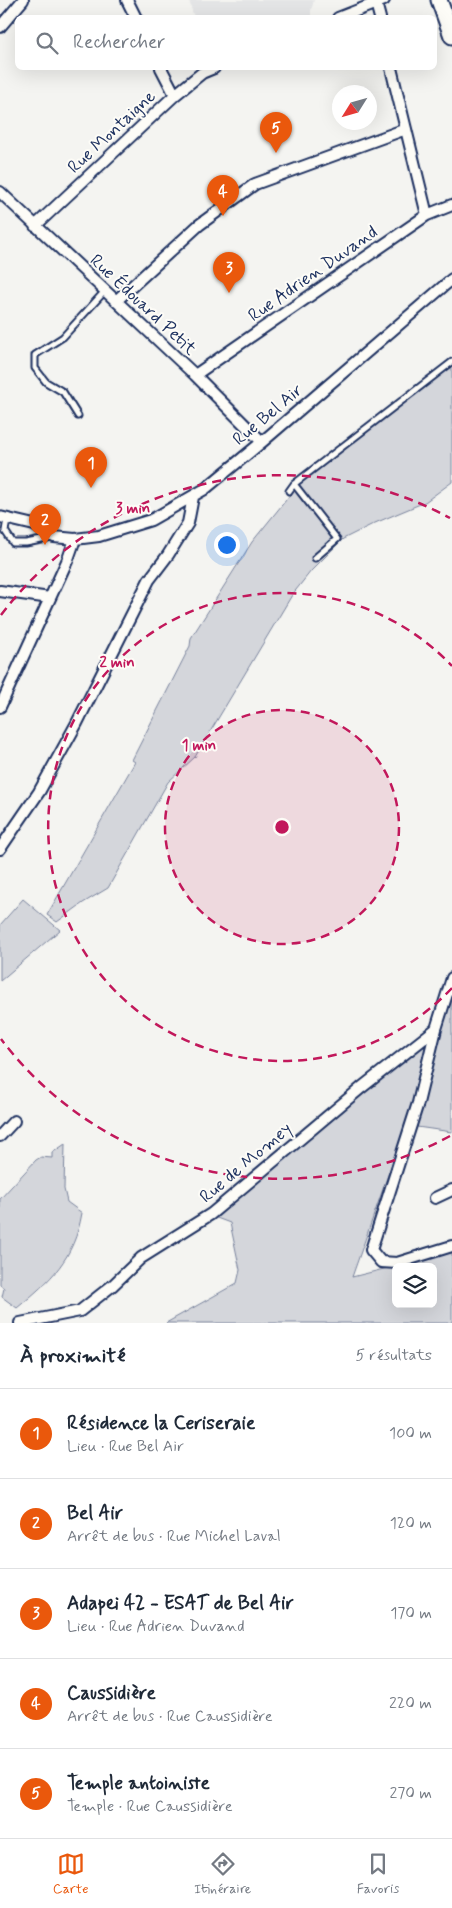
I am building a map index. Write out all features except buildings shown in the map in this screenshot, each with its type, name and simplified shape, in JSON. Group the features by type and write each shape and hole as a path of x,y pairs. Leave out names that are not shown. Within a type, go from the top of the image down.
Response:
{"street":[{"path":"0,27 24,0"},
{"path":"127,0 134,15"},
{"path":"439,0 452,36"},
{"path":"346,15 380,2 380,15"},
{"path":"162,70 176,95"},
{"name":"Rue Montaigne","path":"35,226 176,95 202,72 208,70"},
{"path":"391,70 427,215"},
{"path":"116,301 199,225 255,184 406,129"},
{"name":"Rue Édouard Petit","path":"0,192 195,375 262,442"},
{"name":"Rue Adrien Duvand","path":"195,375 427,215 452,204"},
{"name":"Rue Bel Air","path":"54,537 80,539 99,536 151,520 193,497 262,442 452,280"},
{"path":"0,849 39,792 77,723 149,580 168,556 188,523 193,497"},
{"path":"4,518 34,525 54,537"},
{"path":"0,706 50,598 80,539"},
{"path":"0,590 50,598"},
{"path":"452,978 436,1029 418,1103 371,1250 381,1262 397,1262 452,1246"},
{"name":"Rue de Momey","path":"20,1323 80,1311 114,1285 141,1258 211,1214 360,1088 436,1029"},
{"path":"0,1136 14,1121"},
{"path":"435,1198 452,1190"}],"lane":[{"path":"78,416 63,392 46,382 35,368 35,354 63,337 104,291"},
{"path":"288,491 294,484 452,362"},
{"path":"294,484 337,539 316,558"},
{"path":"4,518 4,532 13,542 26,543 54,537"}],"shaded area":[{"path":"189,0 314,0 311,15 193,15"},
{"path":"452,365 452,482 425,502 343,539 311,571 292,595 195,757 168,782 108,888 57,922 47,915 135,762 132,760 190,646 191,638 252,542 299,484"},
{"path":"23,899 60,930 0,981 0,925"},
{"path":"452,983 452,1132 417,1127 436,1029"},
{"path":"429,1044 428,1061 352,1277 392,1267 392,1308 437,1308 437,1263 408,1263 452,1252 452,1323 166,1323 237,1283 240,1270 230,1223 214,1217 415,1050"},
{"path":"65,1144 64,1189 67,1202 82,1213 78,1229 67,1256 59,1267 40,1288 17,1308 2,1297 4,1288 0,1285 0,1199 36,1160 41,1157 52,1158 52,1153"}],"place":[{"name":"Temple antoiniste","path":"276,153"},
{"name":"Caussidière","path":"223,216"},
{"name":"Adapei 42 - ESAT de Bel Air","path":"229,293"},
{"name":"Résidence la Ceriseraie","path":"91,488"},
{"name":"Bel Air","path":"45,545"}]}
